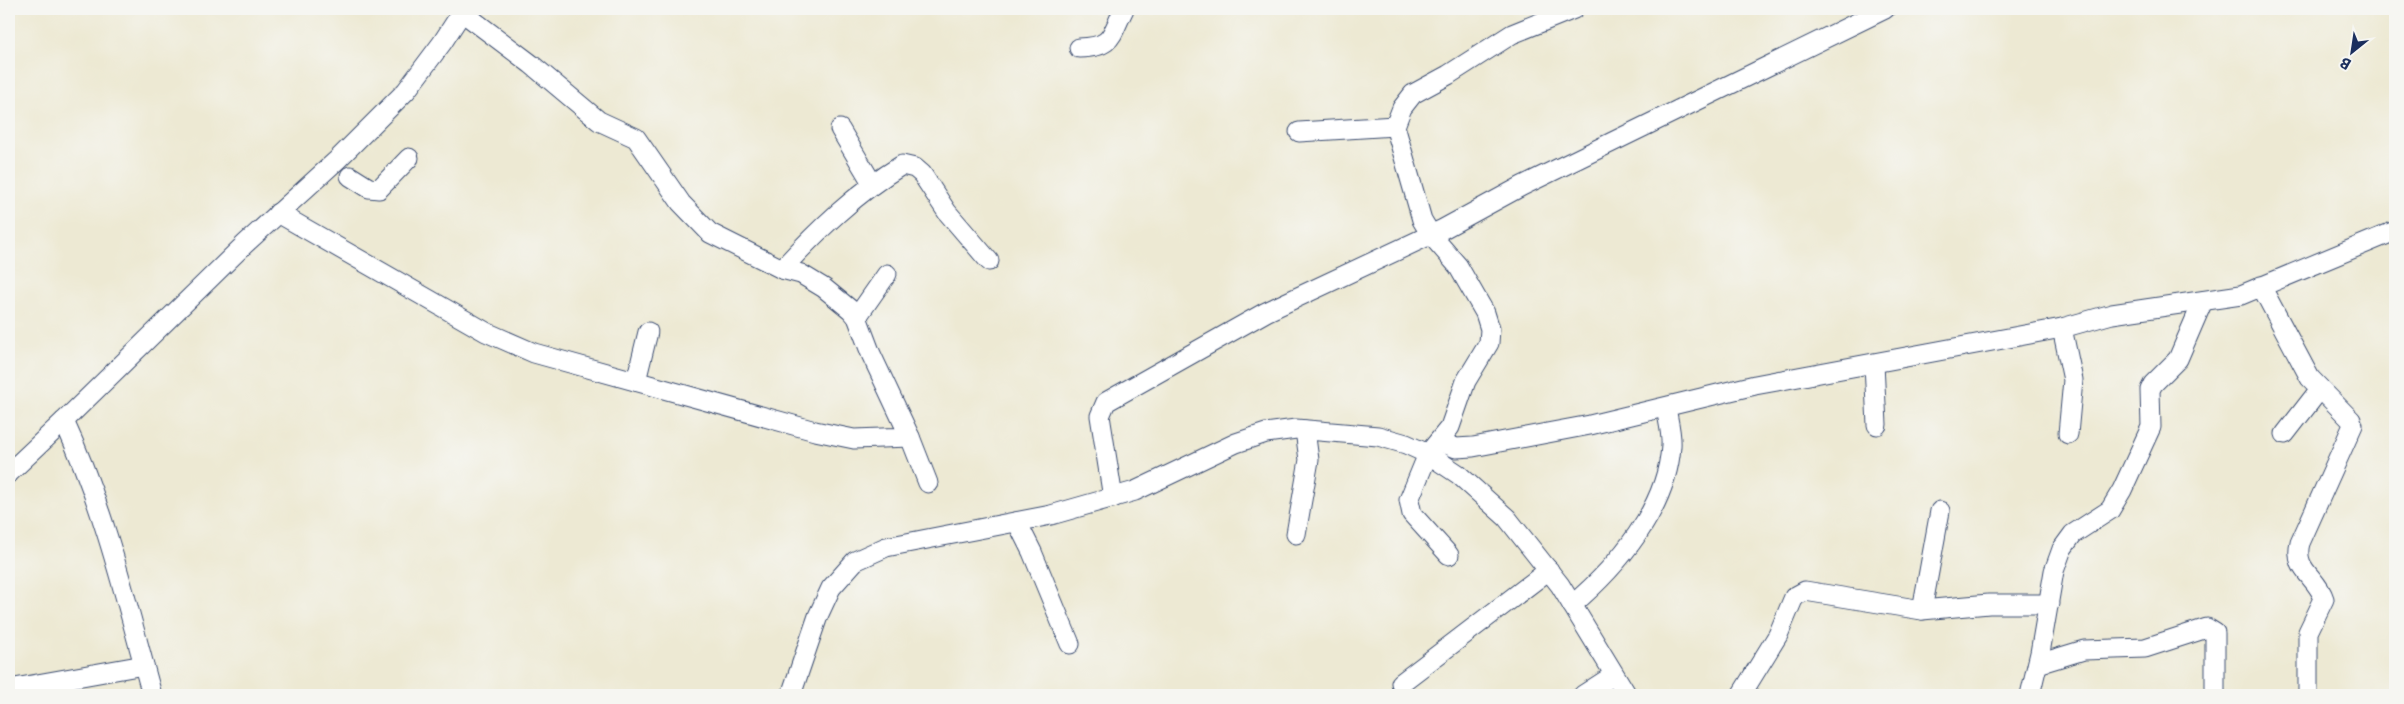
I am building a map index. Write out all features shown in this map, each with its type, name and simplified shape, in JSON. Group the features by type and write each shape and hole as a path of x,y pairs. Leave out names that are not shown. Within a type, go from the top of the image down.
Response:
{"street":[{"path":"1079,48 1098,48 1105,44 1124,9"},
{"path":"1449,555 1412,514 1409,500 1434,447 1450,427 1466,381 1489,343 1490,329 1485,313 1458,266 1431,234 1422,220 1395,126 1402,108 1413,94 1448,75 1512,34 1574,9"},
{"path":"1113,498 1100,416 1106,402 1266,312 1431,234 1522,186 1885,9"},
{"path":"9,473 278,213 342,170 406,92 463,11 531,64 594,117 636,138 681,203 710,233 782,268 801,274 824,288 857,317 871,354 910,437 928,483"},
{"path":"1299,132 1395,126"},
{"path":"840,129 872,183"},
{"path":"342,170 369,188 379,189 409,158"},
{"path":"782,268 817,231 872,183 902,165 915,168 947,212 989,261"},
{"path":"278,213 486,332 534,353 815,431 854,439 910,437"},
{"path":"791,695 818,616 831,588 854,561 886,547 1051,515 1113,498 1135,491 1236,442 1266,434 1305,430 1378,436 1406,444 1434,447 1473,447 1590,425 1755,385 2062,328 2112,314 2241,295 2395,231"},
{"path":"857,317 887,274"},
{"path":"2261,286 2310,378 2351,420 2353,426 2298,553 2302,566 2323,593 2324,599 2308,632 2308,695"},
{"path":"2030,695 2038,664 2054,571 2066,542 2073,534 2105,514 2122,490 2151,427 2150,390 2153,384 2178,359 2203,301"},
{"path":"2062,328 2074,380 2068,434"},
{"path":"636,381 648,332"},
{"path":"1874,364 1878,425"},
{"path":"2285,434 2320,389"},
{"path":"1572,605 1600,581 1618,560 1657,504 1669,467 1672,444 1666,408"},
{"path":"64,421 100,515 152,695"},
{"path":"1296,534 1309,460 1305,430"},
{"path":"1434,447 1458,474 1507,518 1549,570 1627,695"},
{"path":"1922,610 1940,511"},
{"path":"1016,522 1032,552 1070,644"},
{"path":"1402,683 1549,570"},
{"path":"1747,693 1778,635 1794,597 1800,592 1805,591 1922,610 1990,604 2049,604"},
{"path":"2038,664 2084,650 2152,647 2207,628 2215,633 2215,695"},
{"path":"9,689 144,665"},
{"path":"1583,695 1614,675"}]}
